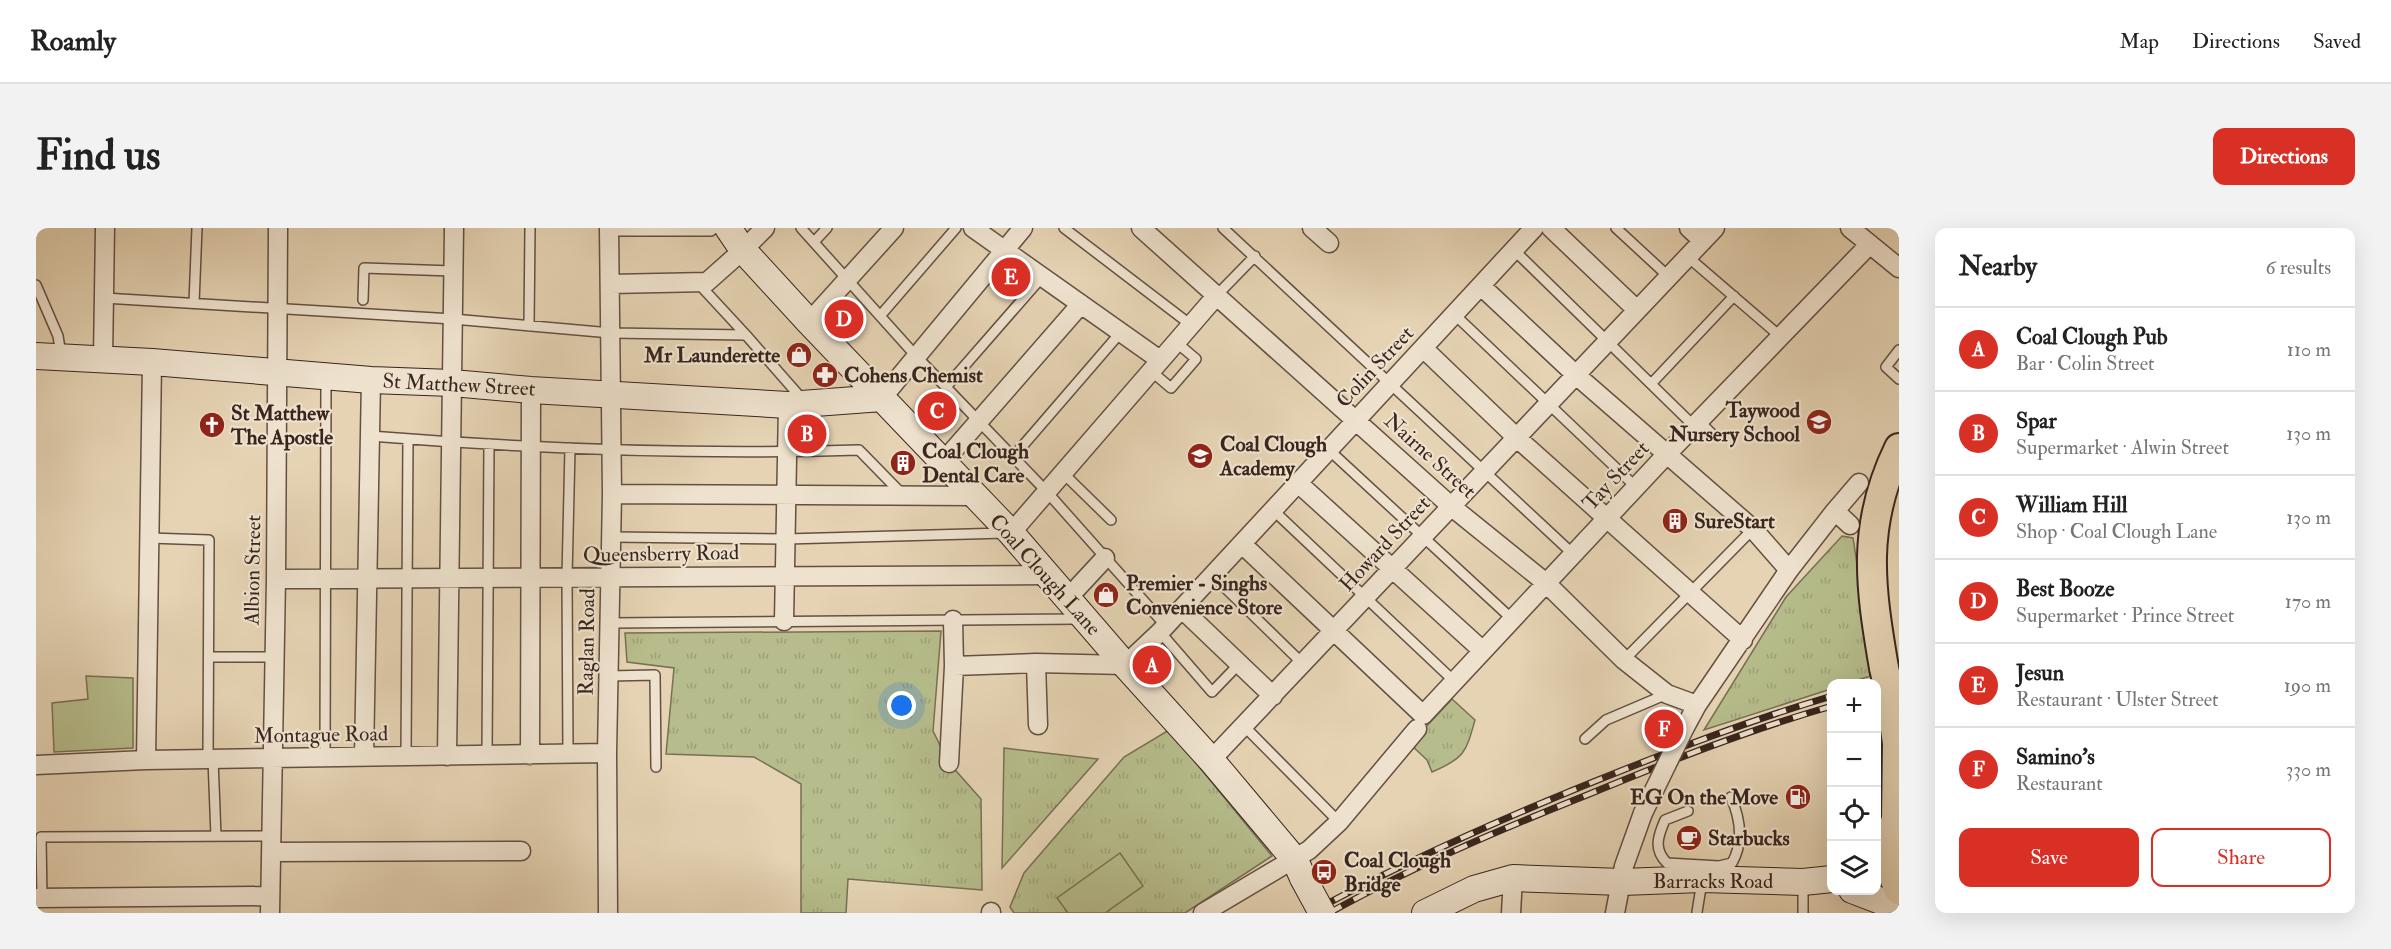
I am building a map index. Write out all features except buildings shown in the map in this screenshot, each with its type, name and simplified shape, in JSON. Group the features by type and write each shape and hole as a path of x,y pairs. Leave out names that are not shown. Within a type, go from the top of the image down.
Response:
{"main road":[{"name":"Coal Clough Lane","path":"728,228 743,250 809,322 1011,533 1211,760 1299,869 1322,913"},
{"name":"St Matthew Street","path":"36,356 152,362 371,380 797,405 882,398"},
{"path":"1899,448 1887,474 1875,517 1871,553 1874,603 1897,753 1895,823 1890,861 1899,890"},
{"path":"1881,853 1886,847 1895,823"},
{"name":"Barracks Road","path":"1425,913 1474,890 1513,878 1622,882 1702,879 1803,882 1827,880"},
{"name":"Barracks Road","path":"1803,882 1827,886"},
{"path":"1863,895 1899,908"}],"street":[{"path":"103,359 105,228"},
{"name":"Albion Street","path":"270,905 276,579 278,228"},
{"path":"447,756 454,228"},
{"path":"610,284 707,282 765,228"},
{"path":"809,322 894,228"},
{"path":"973,228 1121,332 1156,366"},
{"path":"882,398 1023,228"},
{"name":"Nairne Street","path":"1141,228 1452,507 1546,583 1624,660 1667,694 1697,705"},
{"path":"1312,228 1329,243"},
{"path":"1551,228 1637,310"},
{"path":"1689,228 1709,234"},
{"path":"1850,228 1899,268"},
{"name":"Raglan Road","path":"608,913 607,753 612,537 609,229"},
{"name":"Colin Street","path":"1125,665 1213,576 1481,286 1529,230"},
{"name":"Howard Street","path":"1211,760 1709,234"},
{"name":"Tay Street","path":"1203,913 1299,869 1420,722 1512,619 1666,455 1870,244"},
{"path":"1481,286 1576,375 1753,529 1789,570"},
{"path":"1011,533 1217,295"},
{"path":"944,461 1081,304"},
{"path":"1423,348 1517,438 1743,640"},
{"path":"146,760 152,362"},
{"path":"364,757 371,380"},
{"path":"530,755 531,390"},
{"path":"784,621 787,452 797,405"},
{"path":"1298,483 1483,651"},
{"path":"1615,913 1624,866 1643,813 1697,705 1789,570 1859,483"},
{"path":"612,494 974,496"},
{"path":"1835,511 1850,525"},
{"path":"1242,544 1335,630 1420,722"},
{"path":"1067,599 1105,558"},
{"name":"Queensberry Road","path":"276,579 1047,575"},
{"path":"1182,609 1273,696"},
{"path":"949,763 954,666 953,620"},
{"path":"954,666 1036,663 1125,665"},
{"path":"1036,663 1038,725"},
{"name":"Montague Road","path":"36,765 146,760 607,753"},
{"path":"271,844 521,851"},
{"path":"1511,913 1513,878"},
{"path":"39,898 270,905"}],"lane":[{"path":"194,303 197,228"},
{"path":"529,326 530,228"},
{"path":"609,229 711,231 715,228"},
{"path":"801,228 916,356 1047,492 1105,558 1212,692 1239,664"},
{"path":"814,242 827,228"},
{"path":"880,316 956,228"},
{"path":"1064,228 1191,326"},
{"path":"1223,228 1573,554"},
{"path":"1616,228 1669,277"},
{"path":"1514,249 1651,384 1697,425 1714,436"},
{"path":"1217,295 1255,256"},
{"path":"1688,257 1781,337"},
{"path":"363,300 364,268 453,271"},
{"path":"946,387 1042,277"},
{"path":"697,282 746,335 797,405"},
{"path":"36,285 58,336 61,357"},
{"path":"1651,384 1734,296"},
{"path":"104,298 453,319 610,333 746,335"},
{"path":"1454,314 1637,488"},
{"path":"1013,457 1121,332"},
{"path":"1156,366 1171,388 1196,359 1176,342"},
{"path":"1899,350 1886,367 1899,379"},
{"path":"325,758 326,376"},
{"path":"370,436 451,443 612,450 787,452 860,450 903,495"},
{"path":"406,756 408,439"},
{"path":"488,755 489,444"},
{"path":"568,754 567,577 570,448"},
{"path":"1329,450 1512,619"},
{"path":"1063,473 1111,520"},
{"path":"1274,510 1455,682"},
{"path":"1624,660 1753,529"},
{"path":"612,537 786,539 1011,533"},
{"path":"149,538 209,540 208,657 216,836"},
{"path":"1213,576 1304,664"},
{"path":"610,623 1086,619"},
{"path":"208,657 274,657"},
{"path":"609,676 655,675 656,766"},
{"path":"1585,739 1606,720 1667,694"},
{"path":"1244,726 1339,822"},
{"path":"1688,811 1665,820 1659,834 1660,856 1667,863 1719,866 1732,863 1737,855 1740,829 1738,815 1731,797"},
{"path":"39,898 41,837 216,836 271,844"},
{"path":"1697,912 1702,879"},
{"path":"1803,882 1803,913"}],"green space":[{"path":"1842,536 1853,538 1874,675 1861,679 1827,679 1827,690 1704,730 1786,597"},
{"path":"941,631 933,731 949,763 981,799 982,890 848,879 846,913 801,913 801,784 754,757 666,754 674,668 627,662 625,633"},
{"path":"86,676 133,678 133,748 54,752 52,703 88,699"},
{"path":"1452,699 1475,720 1463,753 1432,772 1427,760 1410,744"},
{"path":"1169,730 1272,856 1185,913 1014,913 1010,907 1024,873 1124,757"},
{"path":"1004,748 1098,759 1002,868"},
{"path":"1120,853 1143,886 1105,913 1068,913 1057,898"}],"railway":[{"path":"1881,682 1899,677"},
{"path":"1881,691 1899,686"},
{"path":"1310,913 1411,862 1548,800 1706,738 1827,698"},
{"path":"1329,913 1424,865 1521,822 1708,747 1827,708"}],"place":[{"name":"Jesun","path":"1011,277"},
{"name":"Best Booze","path":"844,319"},
{"name":"Mr Launderette","path":"799,355"},
{"name":"Cohens Chemist","path":"825,375"},
{"name":"William Hill","path":"937,411"},
{"name":"Taywood Nursery School","path":"1819,422"},
{"name":"St Matthew The Apostle","path":"212,425"},
{"name":"Spar","path":"807,434"},
{"name":"Coal Clough Academy","path":"1200,456"},
{"name":"Coal Clough Dental Care","path":"903,463"},
{"name":"SureStart","path":"1675,521"},
{"name":"Premier - Singhs Convenience Store","path":"1106,595"},
{"name":"Coal Clough Pub","path":"1152,665"},
{"name":"Samino's","path":"1664,729"},
{"name":"EG On the Move","path":"1798,797"},
{"name":"Starbucks","path":"1689,838"},
{"name":"Coal Clough Bridge","path":"1324,872"}]}
